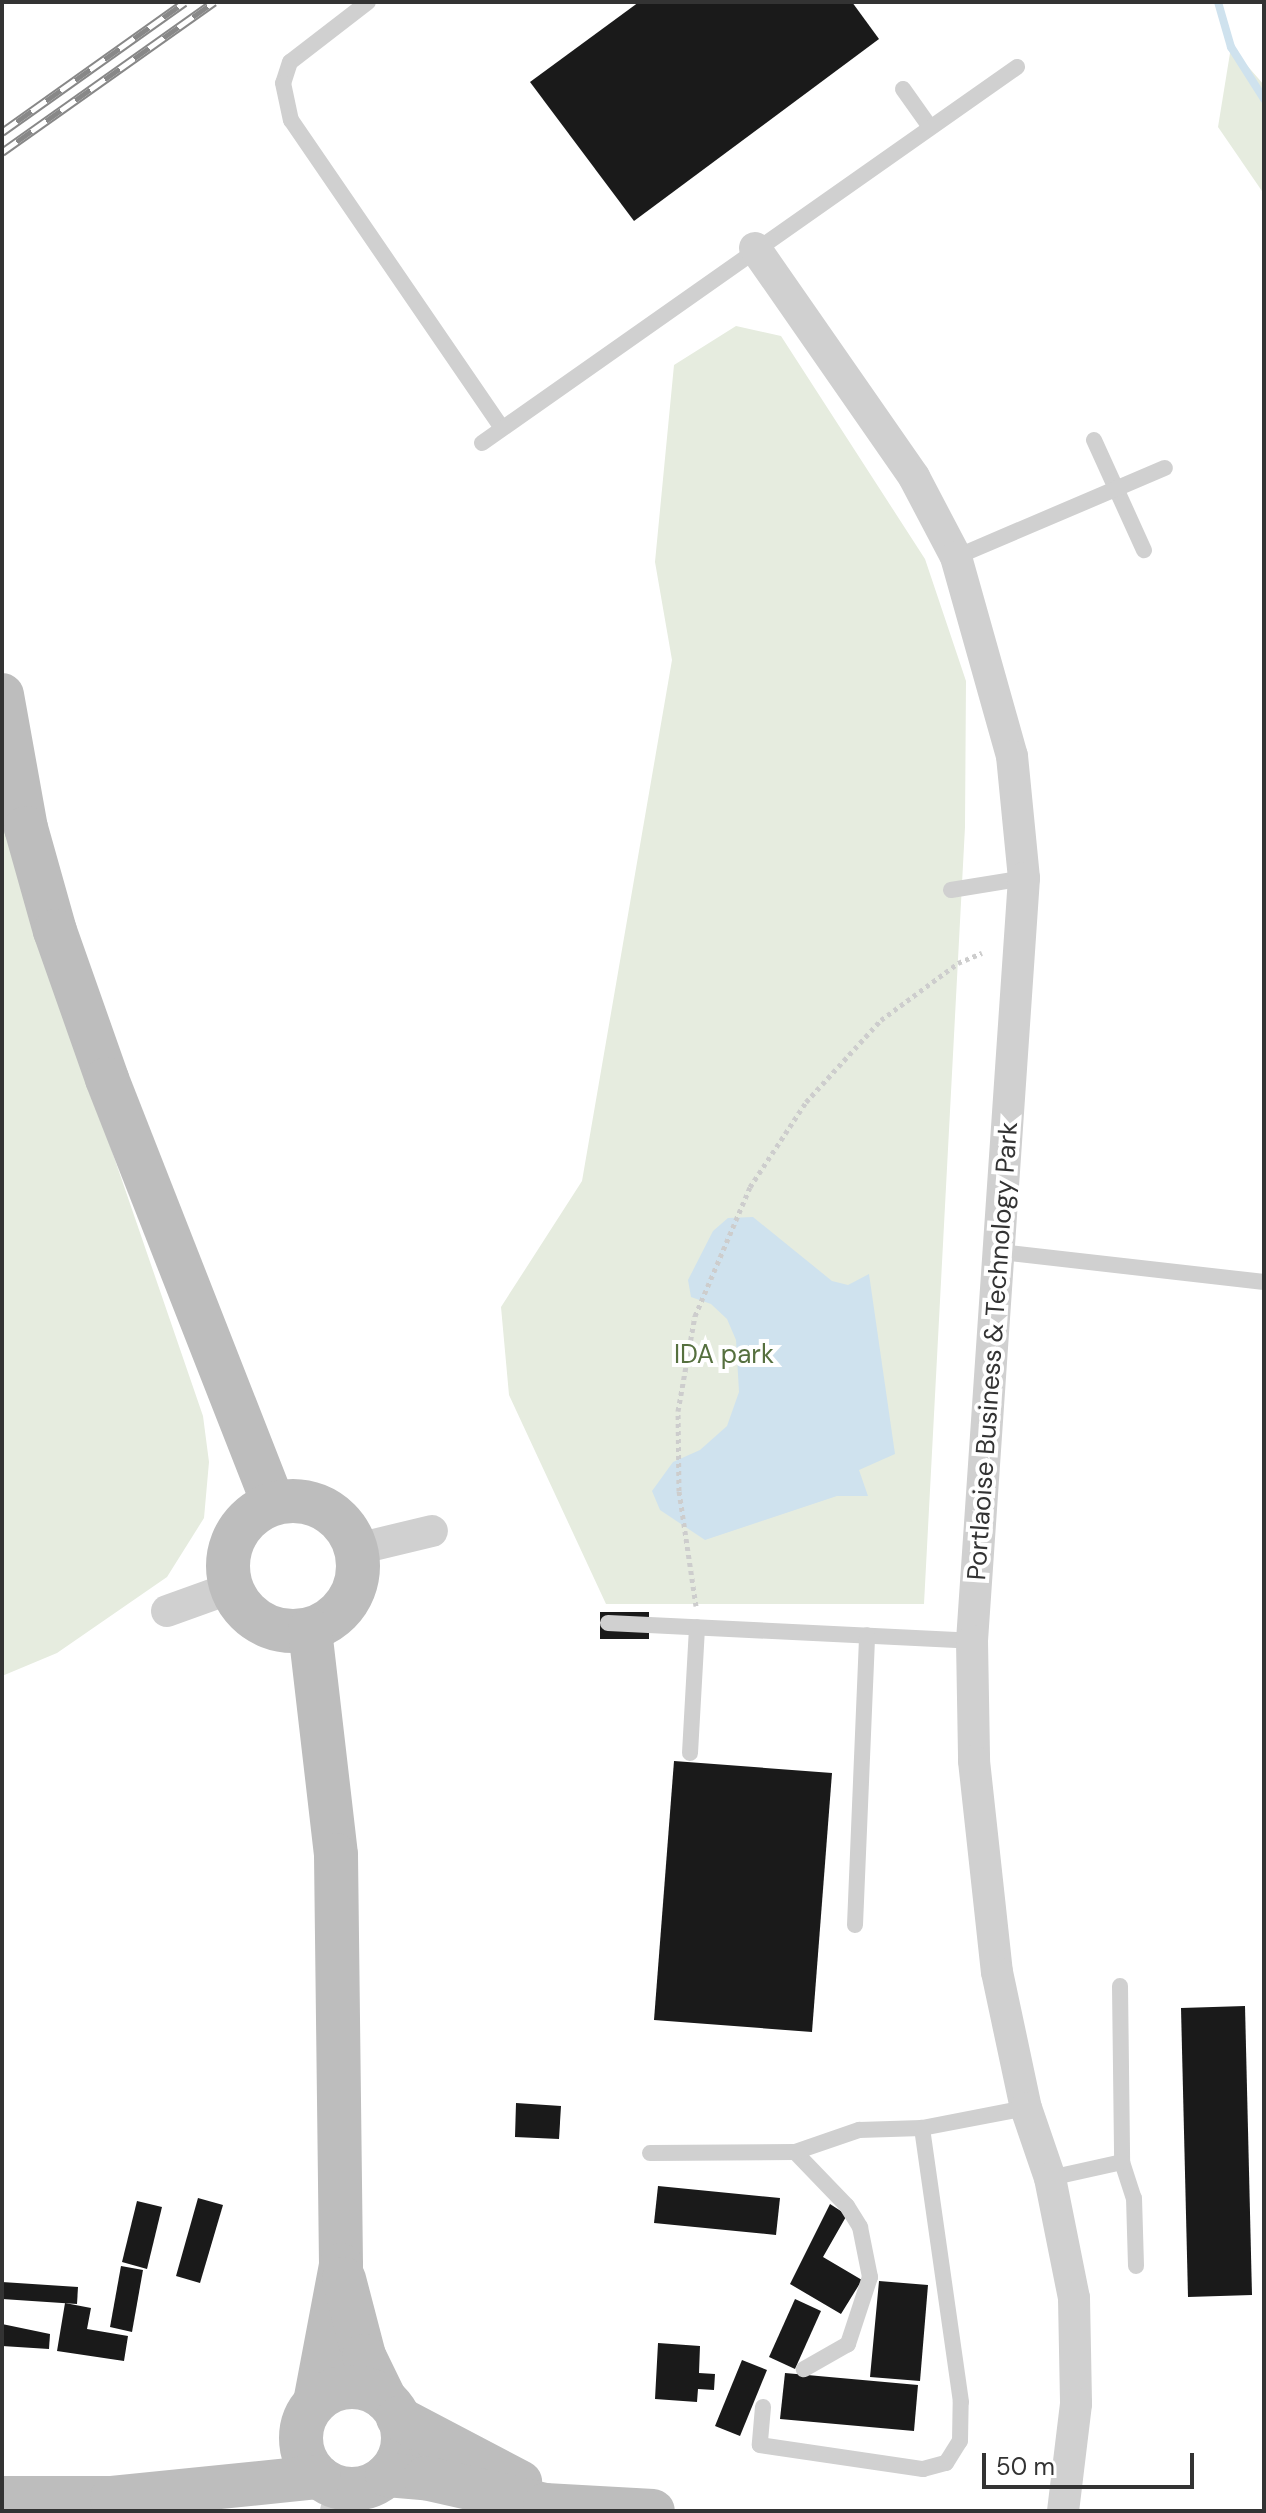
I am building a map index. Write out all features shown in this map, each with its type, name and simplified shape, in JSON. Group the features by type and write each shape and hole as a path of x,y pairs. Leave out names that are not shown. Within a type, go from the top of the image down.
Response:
{"main road":[{"path":"2,695 26,828 55,931 107,1079 273,1502"},
{"path":"273,1502 306,1503 334,1515 357,1549 359,1569 350,1598 329,1621 310,1630 271,1628 240,1605 231,1588 231,1545 241,1526 273,1502"},
{"path":"310,1630 336,1855 341,2265 323,2464"},
{"path":"2,2498 170,2493 323,2464 367,2486 387,2475 402,2448 392,2409 364,2356 341,2265"},
{"path":"323,2464 349,2387 512,2478 584,2506"},
{"path":"387,2475 425,2478 545,2505 653,2511"}],"street":[{"name":"Portlaoise Business & Technology Park","path":"755,248 914,477 956,557 1012,756 1024,878 1001,1252 972,1641 983,1871 1026,2108 1050,2178 1074,2298 1078,2350 1063,2511"},
{"path":"357,1549 432,1531"},
{"path":"167,1611 231,1588"}],"lane":[{"path":"368,2 290,62 283,83 291,120 502,428"},
{"path":"482,443 755,248 1017,67"},
{"path":"903,89 930,127"},
{"path":"1094,440 1144,550"},
{"path":"956,557 1165,468"},
{"path":"951,890 1024,878"},
{"path":"1001,1252 1264,1282"},
{"path":"608,1623 972,1641"},
{"path":"690,1753 698,1627"},
{"path":"855,1925 867,1635"},
{"path":"1120,1986 1122,2162 1134,2198 1136,2266"},
{"path":"650,2153 795,2152 859,2130 922,2128 1026,2108"},
{"path":"763,2407 760,2445 923,2469 946,2463 960,2441 961,2402 922,2128"},
{"path":"795,2152 847,2206 860,2227 870,2277 848,2344 804,2369"},
{"path":"1050,2178 1122,2162"}],"path":[{"path":"698,1627 688,1551 678,1411 695,1316 743,1203 806,1102 881,1020 958,963 982,953"}],"green space":[{"path":"1231,47 1264,85 1264,194 1218,127"},
{"name":"IDA park","path":"736,326 781,336 925,559 966,681 965,827 924,1604 606,1604 509,1395 501,1307 582,1181 672,660 655,562 674,365"},
{"path":"2,807 59,997 203,1416 209,1462 204,1518 167,1577 57,1653 2,1676"}],"water":[{"path":"753,1217 832,1281 848,1285 869,1274 895,1454 859,1470 868,1496 837,1496 705,1540 660,1510 652,1491 673,1462 700,1450 727,1426 739,1392 736,1340 727,1319 711,1304 691,1297 688,1280 713,1231 728,1218"}],"building":[{"path":"639,2 852,2 879,39 634,221 530,82"},
{"path":"600,1612 649,1612 649,1639 600,1639"},
{"path":"674,1761 832,1773 812,2032 654,2020"},
{"path":"1245,2006 1252,2295 1188,2297 1181,2008"},
{"path":"516,2103 561,2106 559,2139 515,2137"},
{"path":"658,2186 780,2198 776,2235 654,2223"},
{"path":"198,2198 223,2205 200,2283 176,2276"},
{"path":"137,2201 162,2207 147,2269 122,2262"},
{"path":"830,2204 847,2215 823,2257 862,2280 841,2314 790,2284"},
{"path":"121,2266 143,2270 132,2332 110,2327"},
{"path":"879,2281 928,2285 920,2381 870,2377"},
{"path":"2,2282 78,2287 77,2304 2,2299"},
{"path":"795,2299 821,2311 795,2369 769,2357"},
{"path":"65,2303 91,2308 87,2329 128,2336 124,2361 57,2351"},
{"path":"2,2324 50,2334 49,2349 2,2346"},
{"path":"658,2343 700,2346 699,2373 715,2374 714,2390 698,2389 697,2402 655,2399"},
{"path":"742,2360 767,2370 740,2436 715,2426"},
{"path":"785,2373 918,2385 914,2431 780,2419"}],"waterway":[{"path":"1218,2 1231,47 1264,99"}],"railway":[{"path":"2,132 185,2"},
{"path":"2,152 214,2"}]}
